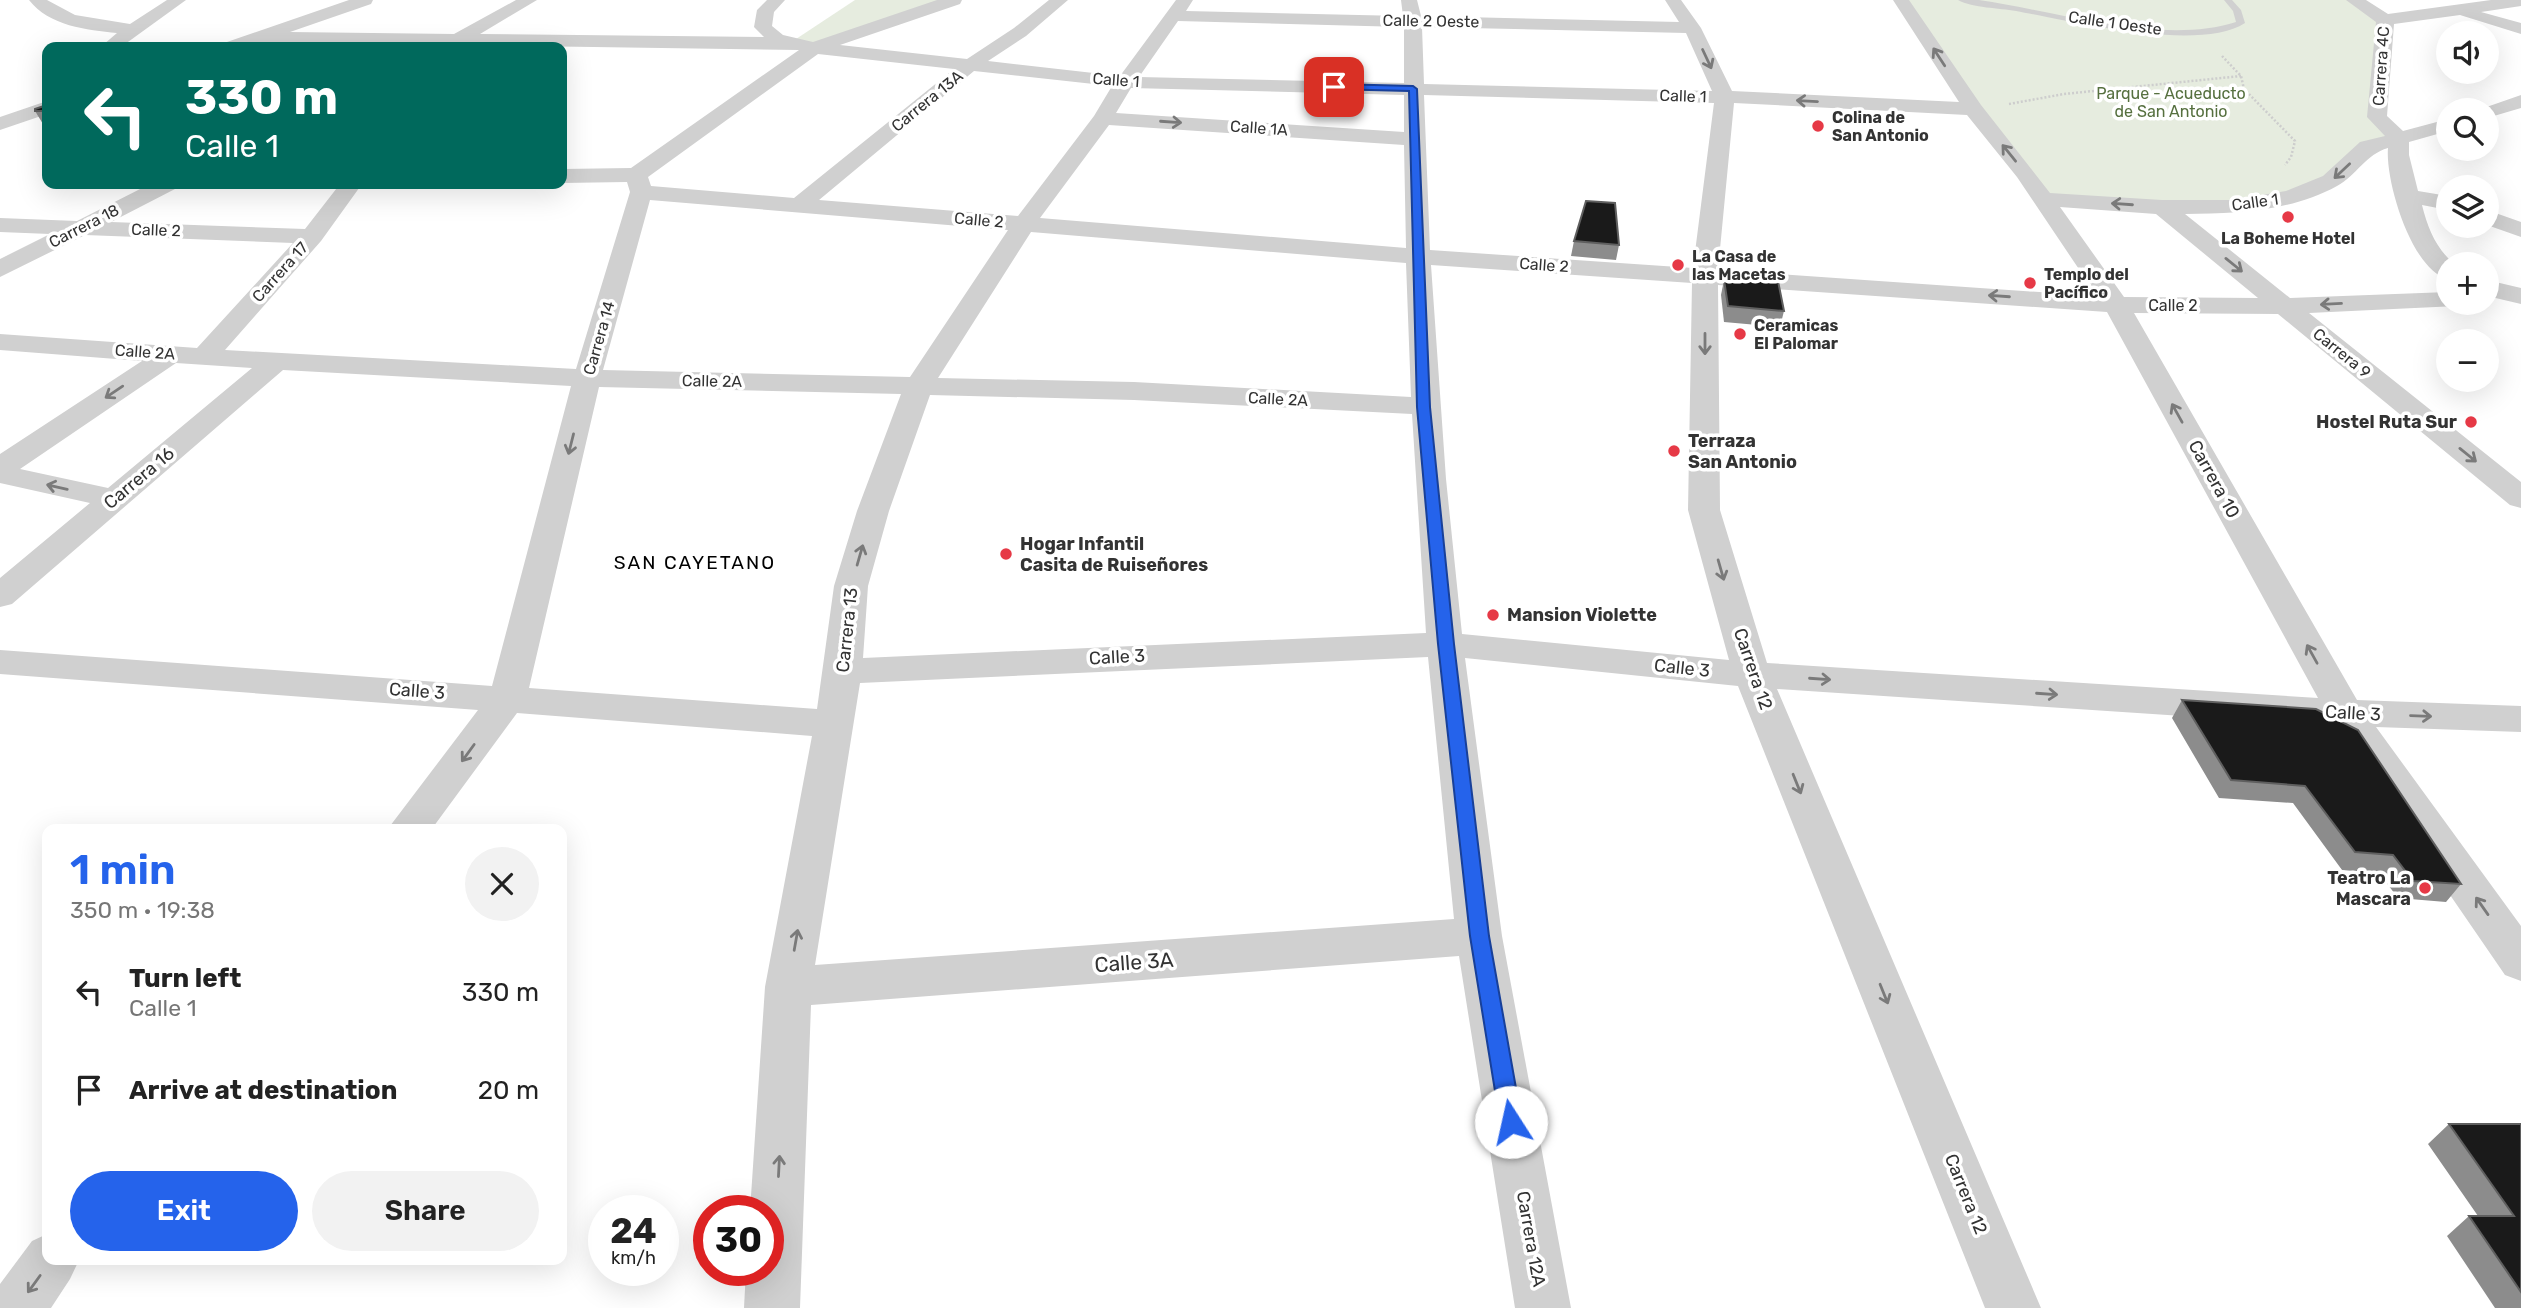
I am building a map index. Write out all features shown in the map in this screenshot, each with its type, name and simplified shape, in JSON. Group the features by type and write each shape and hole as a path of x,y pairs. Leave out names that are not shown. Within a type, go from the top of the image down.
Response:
{"street":[{"path":"37,0 51,14 66,19 132,30"},
{"path":"115,42 178,0"},
{"path":"246,42 365,0"},
{"path":"454,42 529,0"},
{"path":"776,0 766,10 763,27 777,38 790,43"},
{"path":"639,183 814,48 954,0"},
{"name":"Carrera 13A","path":"798,206 969,66 1020,32 1060,0"},
{"path":"1672,0 1692,28 1725,97"},
{"name":"Carrera 10","path":"1901,0 1973,109 2025,173 2116,304 2345,713 2521,962"},
{"name":"Carrera 4C","path":"2354,0 2385,20 2377,117 2399,138"},
{"path":"2426,0 2521,29"},
{"path":"2385,20 2521,1"},
{"name":"Calle 2 Oeste","path":"1178,8 1411,10 1692,28"},
{"name":"Carrera 13","path":"772,1308 788,987 844,671 851,586 873,511 918,387 1024,224 1103,118 1125,82 1178,8"},
{"name":"Carrera 12A","path":"1411,10 1424,407 1446,644 1479,936 1543,1308"},
{"name":"Calle 1","path":"261,37 378,42"},
{"name":"Calle 1","path":"567,44 790,43 814,48 1125,82 1725,97 1973,109"},
{"name":"Carrera 12","path":"1725,97 1705,276 1704,510 1752,675 2013,1308"},
{"path":"2499,108 2521,101"},
{"path":"0,124 38,110"},
{"name":"Calle 1A","path":"1103,118 1415,139"},
{"name":"Calle 1","path":"2042,199 2162,207 2232,207 2291,197 2331,181 2368,147 2436,128"},
{"path":"0,132 36,135"},
{"path":"2399,138 2398,155 2416,229 2436,259"},
{"name":"Calle 2","path":"567,176 639,183 798,206 1419,257 2116,304 2284,306 2436,300"},
{"name":"Carrera 14","path":"413,824 508,698 587,378 639,183"},
{"name":"Carrera 18","path":"0,269 157,189"},
{"name":"Carrera 17","path":"204,357 312,236 347,189"},
{"path":"2410,196 2436,201"},
{"name":"Carrera 9","path":"2162,207 2521,498"},
{"path":"2499,222 2521,230"},
{"name":"Calle 2","path":"0,225 312,236"},
{"path":"2385,301 2425,289 2432,283 2436,272"},
{"path":"2499,291 2521,297"},
{"path":"2499,298 2521,297"},
{"name":"Calle 2A","path":"0,342 204,357 587,378 1134,391 1424,407"},
{"path":"0,468 171,354"},
{"name":"Carrera 16","path":"0,596 278,360"},
{"path":"0,474 114,499"},
{"name":"Calle 3","path":"844,671 1446,644 1752,675 2345,713 2521,719"},
{"name":"Calle 3","path":"0,662 833,724"},
{"name":"Calle 3A","path":"788,987 1479,936"},
{"path":"16,1308 47,1265"}],"lane":[{"name":"Calle 1 Oeste","path":"1962,0 2029,9 2101,24 2203,32 2229,30 2241,23 2237,10 2228,0"}],"path":[{"path":"2216,51 2241,76 2244,89 2295,141 2291,157 2281,170"},
{"path":"1973,109 2064,94 2241,76"}],"green space":[{"path":"855,0 954,0 814,48 790,43"},
{"name":"Parque - Acueducto de San Antonio","path":"1901,0 2354,0 2385,20 2377,117 2399,138 2331,181 2232,207 2041,199"}],"building":[{"path":"1586,201 1615,203 1619,245 1574,241"},
{"path":"1732,273 1777,276 1784,311 1728,306 1724,280"},
{"path":"2182,700 2316,709 2358,730 2461,884 2413,881 2393,855 2355,852 2305,786 2231,780"},
{"path":"2449,1124 2521,1124 2521,1292 2469,1216 2514,1216"}],"place":[{"name":"Colina de San Antonio","path":"1818,126"},
{"name":"La Boheme Hotel","path":"2288,217"},
{"name":"La Casa de las Macetas","path":"1678,265"},
{"name":"Templo del Pacífico","path":"2030,283"},
{"name":"Ceramicas El Palomar","path":"1740,334"},
{"name":"Hostel Ruta Sur","path":"2471,422"},
{"name":"Terraza San Antonio","path":"1674,451"},
{"name":"Hogar Infantil Casita de Ruiseñores","path":"1006,554"},
{"name":"Mansion Violette","path":"1493,615"},
{"name":"Teatro La Mascara","path":"2425,888"}],"district":[{"name":"SAN CAYETANO","path":"695,562"}],"route":[{"path":"1334,87 1413,89 1424,407 1446,644 1479,936 1511,1122"}]}
